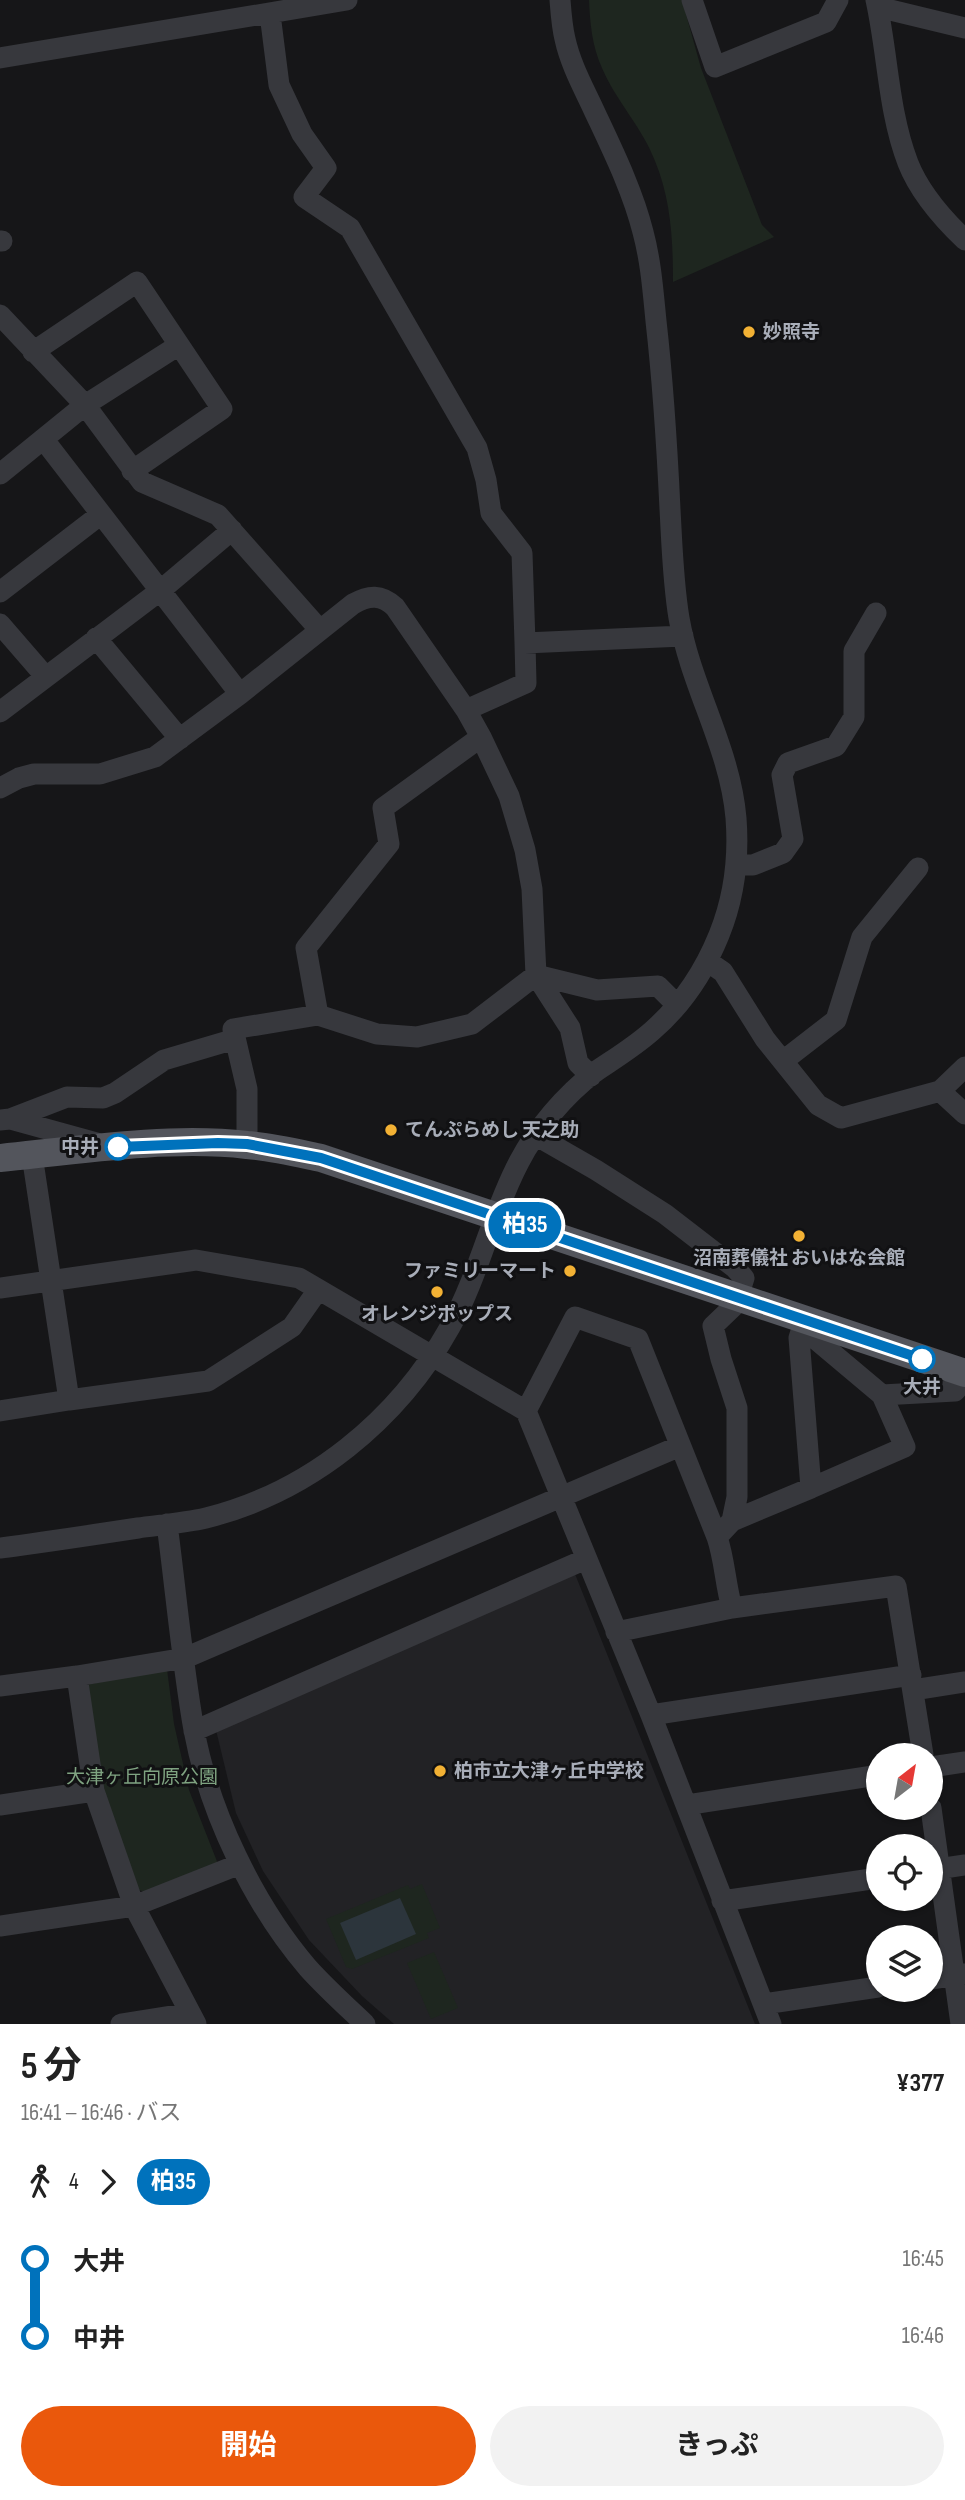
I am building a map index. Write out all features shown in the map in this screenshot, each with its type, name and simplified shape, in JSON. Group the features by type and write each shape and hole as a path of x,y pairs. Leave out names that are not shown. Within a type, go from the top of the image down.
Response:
{"main road":[{"path":"0,1157 195,1143 247,1144 321,1158 738,1296 802,1328 965,1373"}],"street":[{"path":"0,58 347,0"},
{"path":"0,1548 204,1519 241,1507 324,1466 367,1432 390,1409 432,1358 472,1282 519,1162 535,1136 591,1076 640,1041 691,989 707,961 728,909 736,865 736,813 724,755 693,677 683,636 673,570 661,367 652,274 642,228 629,188 576,72 565,41 560,0"},
{"path":"692,0 715,67 827,22 838,0"},
{"path":"965,29 877,4 891,99 908,164 942,219 965,240"},
{"path":"270,14 279,85 302,134 326,167 304,197 350,228 477,448 491,513 522,553 526,683 466,710"},
{"path":"33,352 137,282 222,410 132,471"},
{"path":"0,316 85,405 142,482 218,516 319,629"},
{"path":"0,474 85,405 179,345"},
{"path":"44,440 240,694"},
{"path":"0,592 100,515"},
{"path":"0,712 161,590 232,530"},
{"path":"0,788 34,774 100,774 155,757 240,694 319,629 365,597 385,598 395,607 466,710 509,796 524,850 535,916 536,975 570,1028 578,1063 591,1076"},
{"path":"736,865 753,864 783,853 793,839 782,775 788,763 836,746 854,717 854,651 876,613"},
{"path":"0,624 45,677"},
{"path":"525,643 683,636"},
{"path":"96,638 180,739"},
{"path":"318,1015 306,948 389,844 383,808 481,737"},
{"path":"783,1061 836,1020 862,937 918,868"},
{"path":"707,961 723,972 765,1039 818,1105 841,1118 940,1091 965,1068"},
{"path":"536,975 597,990 658,986 677,1005"},
{"path":"247,1144 247,1089 233,1029 318,1015 377,1034 417,1037 471,1024 488,1014 536,975"},
{"path":"5,1120 67,1097 103,1098 116,1093 164,1060 235,1039"},
{"path":"940,1091 965,1114"},
{"path":"5,1120 113,1148"},
{"path":"535,1136 596,1170 665,1214 735,1268 744,1278 736,1304 713,1326 737,1408 737,1497 732,1521"},
{"path":"32,1154 69,1400"},
{"path":"0,1288 196,1260 299,1278 526,1411 651,1716 767,2014 866,1990"},
{"path":"0,1411 208,1381 292,1327 318,1290"},
{"path":"526,1411 575,1317 638,1339 718,1537 726,1563 726,1586 732,1608"},
{"path":"718,1537 732,1521 905,1447 882,1395 802,1328"},
{"path":"802,1328 811,1488"},
{"path":"882,1395 954,1391 965,1379"},
{"path":"0,1686 185,1658 680,1446"},
{"path":"167,1524 194,1731 213,1801 240,1864 285,1937 307,1966 365,2024"},
{"path":"194,1731 586,1559"},
{"path":"616,1632 732,1608 896,1586 921,1743"},
{"path":"77,1676 94,1791 134,1906 193,2019 121,2024"},
{"path":"651,1716 912,1682 965,1682"},
{"path":"943,1766 965,1762"},
{"path":"686,1805 866,1777"},
{"path":"0,1805 94,1791"},
{"path":"0,1926 134,1906 240,1864"},
{"path":"943,1868 965,1865"},
{"path":"722,1901 866,1880"},
{"path":"943,1900 960,1975 961,2024"}],"shaded area":[{"name":"柏市立大津ヶ丘中学校","path":"575,1574 755,2024 394,2024 362,1996 309,1940 263,1871 236,1813 216,1730"},
{"path":"400,1898 416,1934 356,1960 340,1923"}],"green space":[{"path":"589,0 682,0 701,68 762,225 774,237 673,282 670,220 665,190 650,149 614,92 599,60 592,34"},
{"name":"大津ヶ丘向原公園","path":"167,1669 174,1724 189,1790 218,1864 144,1892 137,1889 100,1788 86,1685"},
{"path":"422,1884 440,1928 427,1933 429,1938 352,1969 346,1967 326,1919 408,1885 410,1889"},
{"path":"434,1952 458,2008 431,2019 407,1963"}],"bus line":[{"name":"柏35","path":"118,1147 247,1144 321,1158 922,1359"}],"place":[{"name":"妙照寺","path":"749,332"},
{"name":"てんぷらめし 天之助","path":"391,1130"},
{"name":"中井","path":"118,1147"},
{"name":"沼南葬儀社 おいはな会館","path":"799,1236"},
{"name":"ファミリーマート","path":"570,1271"},
{"name":"オレンジポップス","path":"437,1292"},
{"name":"大井","path":"922,1359"},
{"name":"柏市立大津ヶ丘中学校","path":"440,1771"}]}
